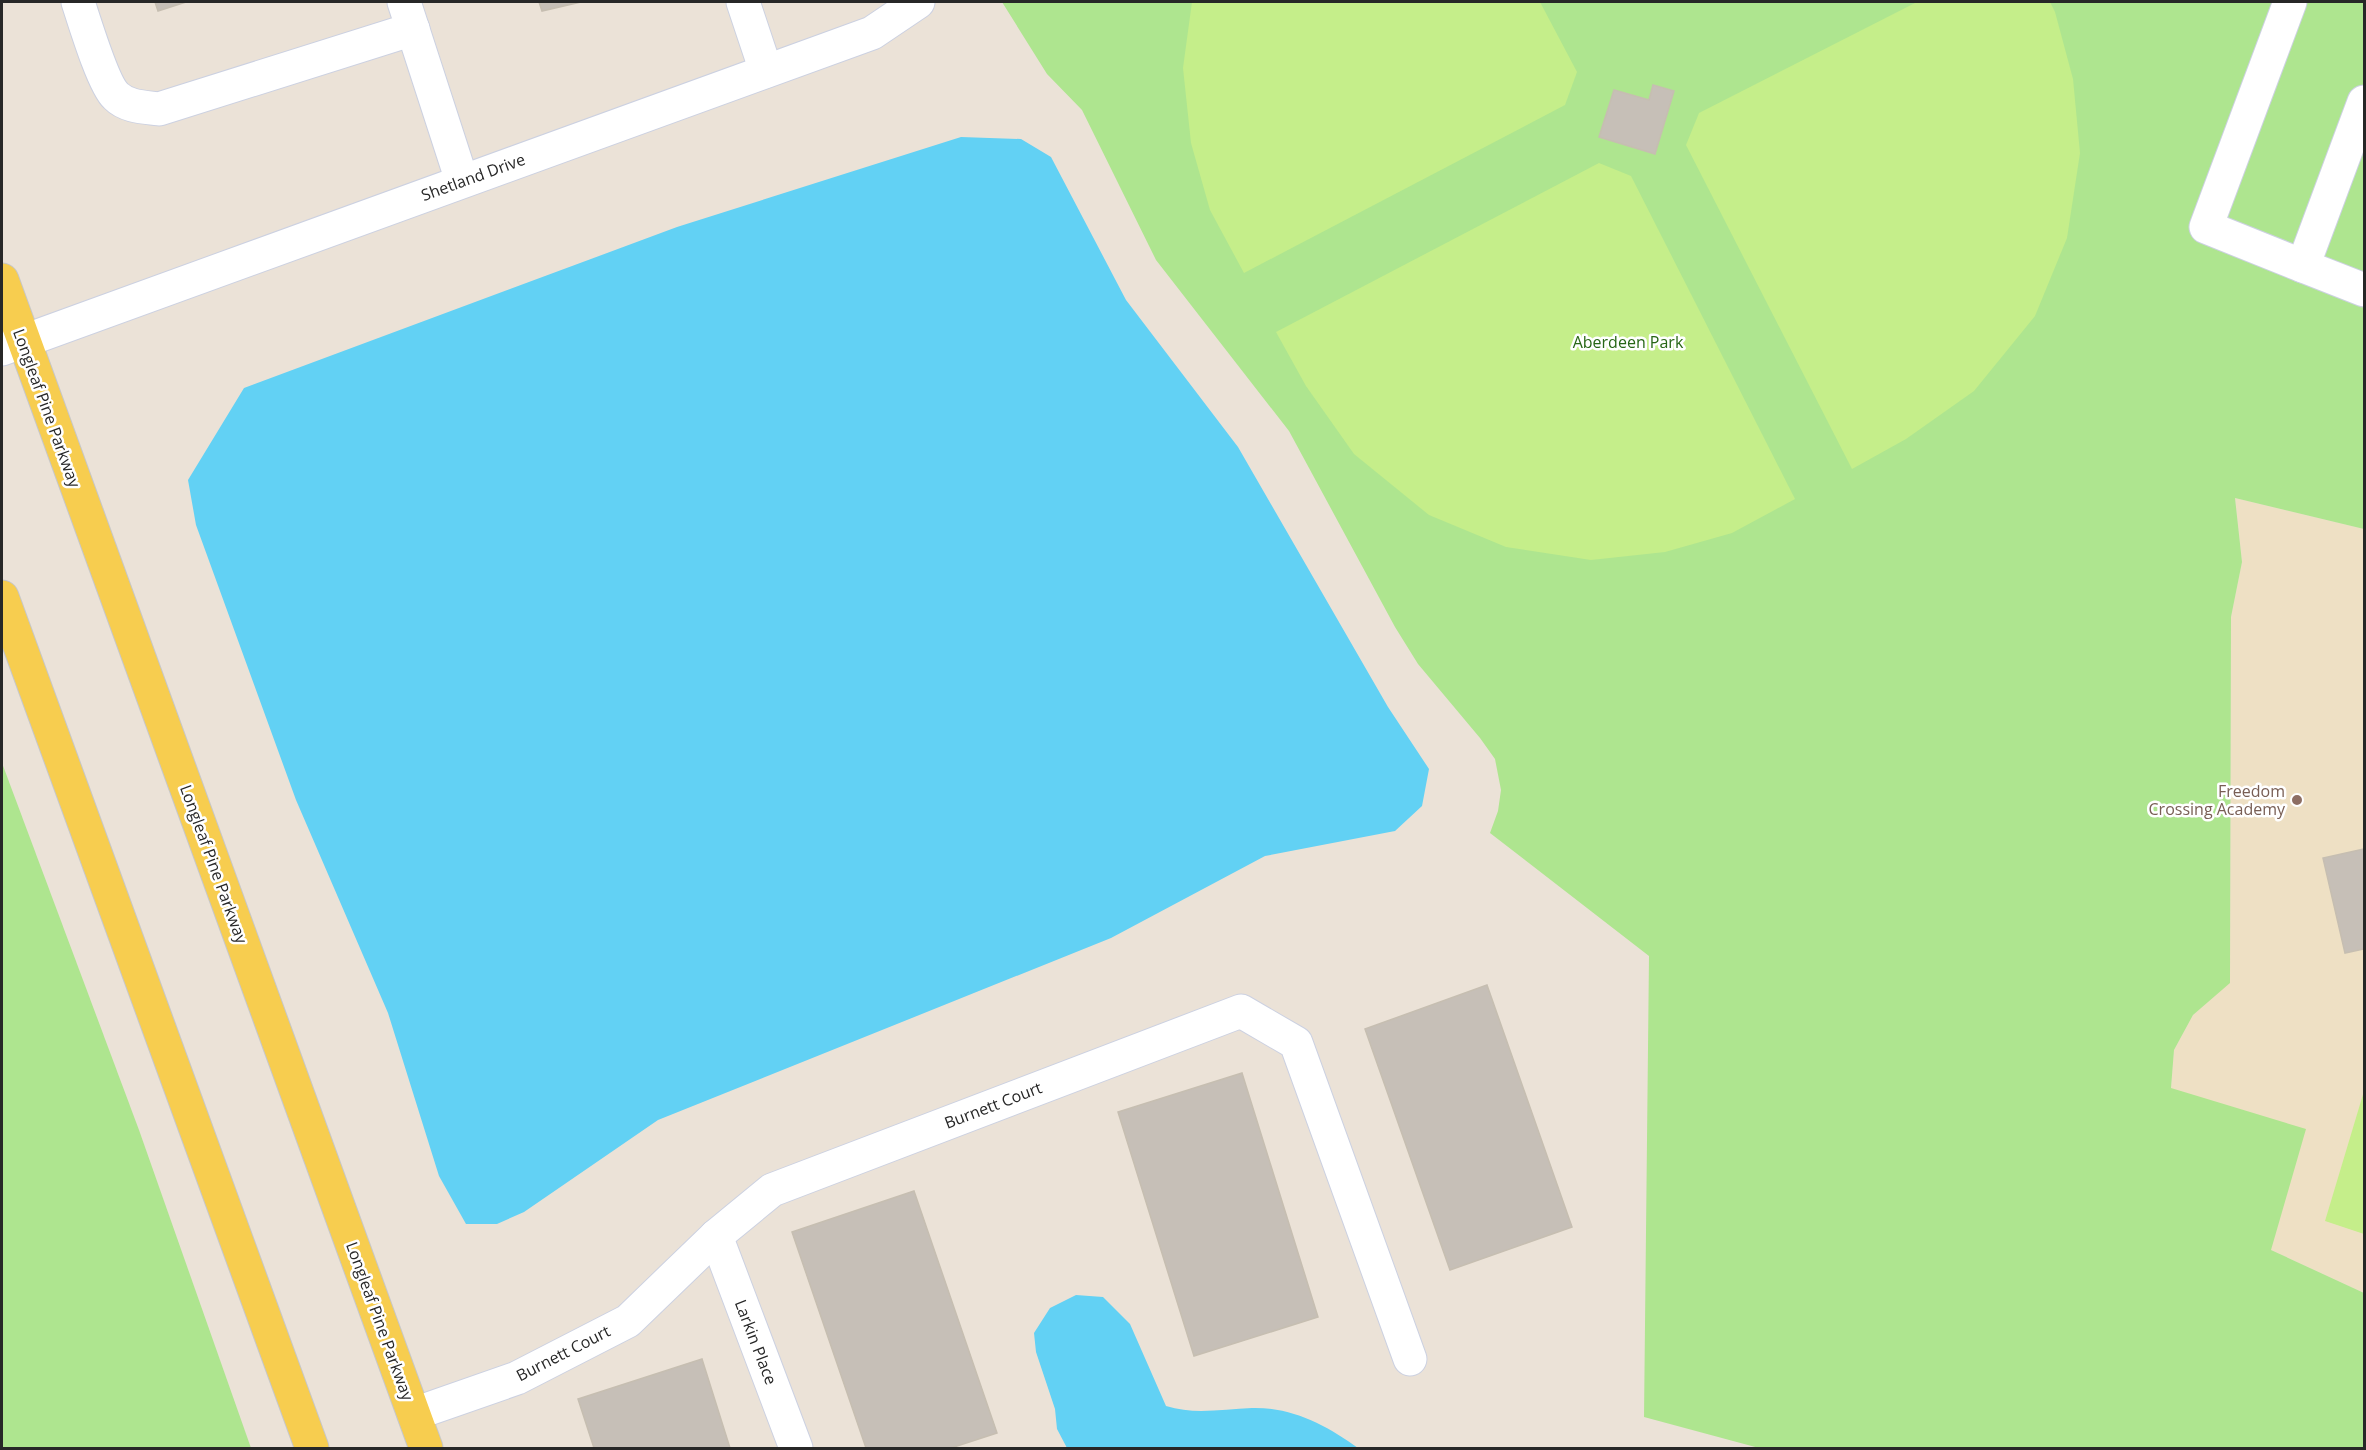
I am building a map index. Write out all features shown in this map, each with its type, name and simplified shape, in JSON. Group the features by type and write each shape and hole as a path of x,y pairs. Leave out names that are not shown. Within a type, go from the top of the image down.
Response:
{"main road":[{"name":"Longleaf Pine Parkway","path":"2,280 12,344 426,1449"},
{"path":"2,597 312,1449"}],"street":[{"path":"78,2 92,45 115,96 134,106 159,109 409,15 462,181"},
{"path":"743,2 766,71"},
{"name":"Shetland Drive","path":"12,344 872,33 918,2"},
{"path":"2290,2 2205,227 2364,290"},
{"path":"2303,266 2364,102"},
{"name":"Burnett Court","path":"414,1414 517,1378 628,1321 716,1236 772,1190 1240,1011 1296,1043 1410,1359"},
{"name":"Larkin Place","path":"716,1236 796,1449"}],"shaded area":[{"name":"Freedom Crossing Academy","path":"2235,498 2364,529 2364,1293 2271,1250 2171,1089 2174,1050 2193,1015 2230,982 2231,617 2242,562"}],"green space":[{"name":"Aberdeen Park","path":"1002,2 2364,2 2364,529 2235,498 2242,562 2231,617 2230,983 2193,1015 2174,1050 2171,1088 2306,1129 2271,1250 2364,1293 2364,1448 1759,1448 1644,1417 1649,956 1490,833 1498,811 1501,790 1495,759 1418,664 1395,627 1289,431 1156,260 1082,110 1047,74"},
{"path":"1192,2 1540,2 1577,72 1565,105 1244,273 1210,210 1191,143 1183,68"},
{"path":"1917,2 2050,2 2055,12 2073,79 2080,153 2067,238 2035,316 1974,391 1906,439 1852,469 1686,145 1699,113"},
{"name":"Aberdeen Park","path":"1599,163 1631,176 1795,499 1732,533 1665,552 1591,560 1506,547 1429,515 1354,454 1306,386 1276,332"},
{"path":"2,763 139,1130 251,1448 2,1448"},
{"path":"2364,1091 2364,1234 2325,1221"}],"water":[{"path":"961,137 1021,139 1051,157 1126,300 1238,447 1388,707 1429,769 1422,806 1395,831 1265,856 1111,938 658,1120 524,1212 497,1224 466,1224 439,1176 388,1013 296,800 196,525 188,480 244,388 677,227"},
{"path":"1076,1295 1103,1297 1130,1324 1166,1406 1198,1411 1252,1408 1282,1411 1322,1425 1358,1448 1067,1448 1057,1429 1055,1409 1036,1352 1034,1333 1050,1308"}],"building":[{"path":"155,2 186,2 158,11"},
{"path":"539,2 581,2 542,11"},
{"path":"1653,85 1674,91 1655,154 1599,137 1614,90 1649,100"},
{"path":"2364,849 2364,949 2345,953 2323,858"},
{"path":"1487,985 1572,1227 1450,1270 1365,1029"},
{"path":"1242,1073 1318,1317 1194,1356 1118,1112"},
{"path":"914,1191 997,1433 951,1448 866,1448 792,1232"},
{"path":"702,1359 730,1448 594,1448 578,1399"}],"place":[{"name":"Freedom Crossing Academy","path":"2297,800"}]}
